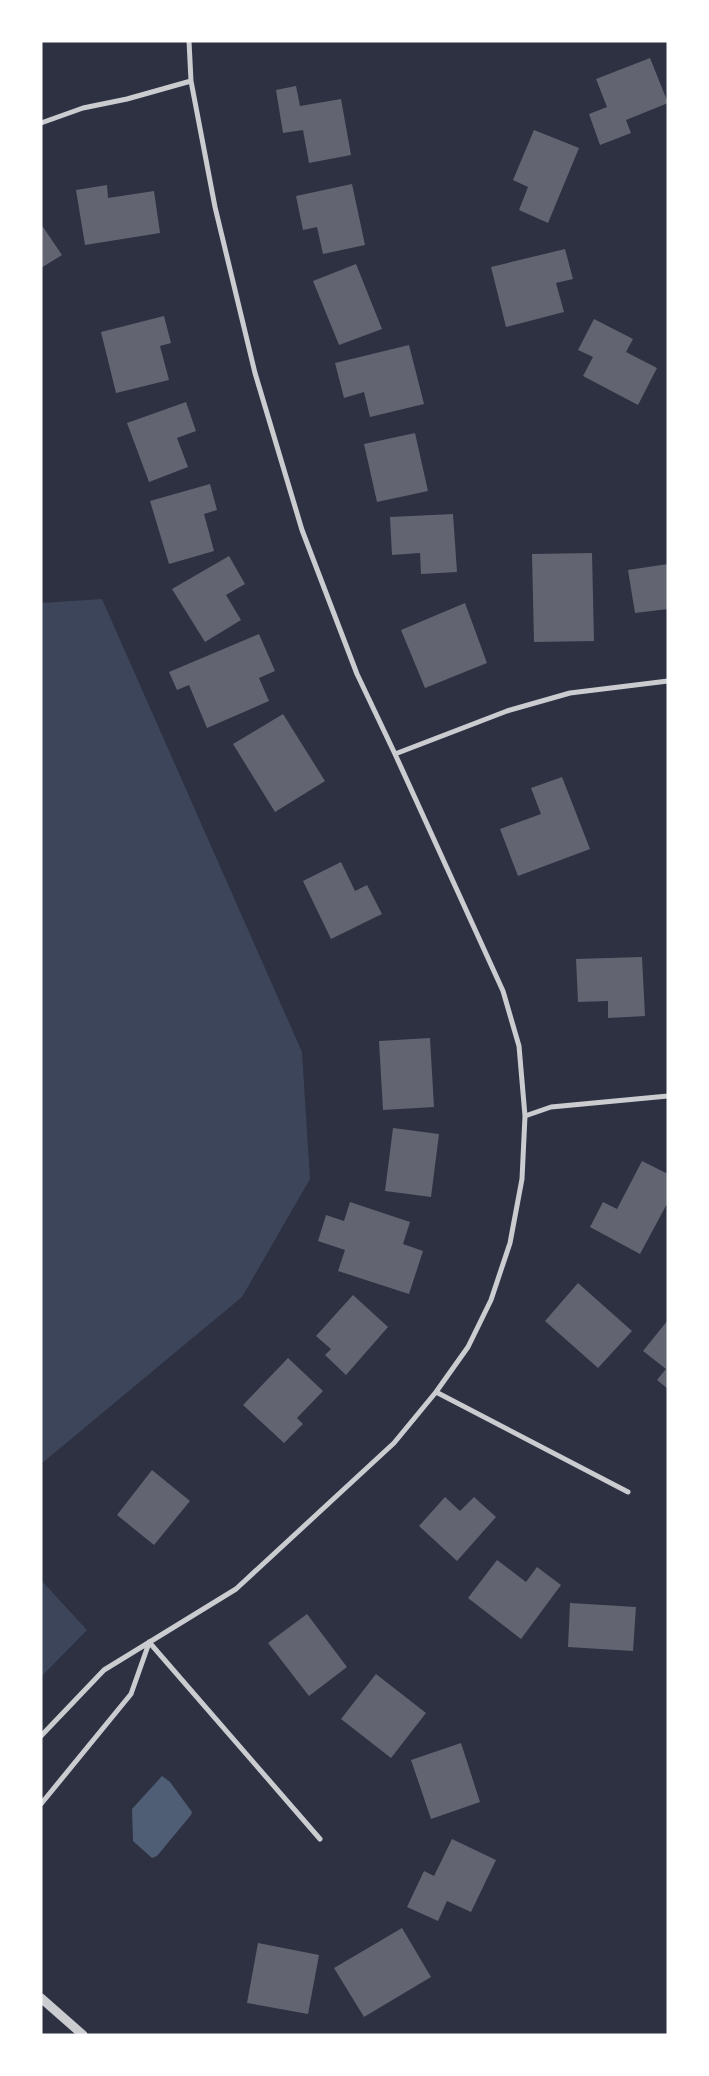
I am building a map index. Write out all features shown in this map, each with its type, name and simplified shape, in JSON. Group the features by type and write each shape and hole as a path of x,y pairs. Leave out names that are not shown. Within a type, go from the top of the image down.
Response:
{"street":[{"path":"41,1736 104,1670 236,1589 394,1443 436,1392 468,1347 491,1300 510,1243 522,1179 525,1116 519,1046 503,991 357,674 302,530 255,373 215,207 191,81 189,41"},
{"path":"41,123 83,108 127,99 191,81"},
{"path":"395,754 507,712 570,693 668,681"},
{"path":"525,1116 551,1107 668,1096"},
{"path":"436,1392 628,1492"},
{"path":"41,1804 131,1694 150,1642"},
{"path":"150,1642 320,1839"},
{"path":"41,1998 83,2035"}],"shaded area":[{"path":"102,599 302,1052 310,1179 242,1297 41,1464 41,603"},
{"path":"41,1580 87,1630 41,1677"},
{"path":"162,1776 170,1782 192,1812 157,1856 152,1858 133,1841 132,1809"}],"building":[{"path":"650,58 668,103 626,120 631,133 600,145 589,114 607,107 596,79"},
{"path":"296,86 300,106 341,99 351,155 309,163 303,130 283,133 276,90"},
{"path":"534,130 579,148 548,223 519,210 528,187 513,180"},
{"path":"352,184 365,245 323,254 317,227 303,230 296,196"},
{"path":"107,185 108,198 154,191 160,233 85,245 76,190"},
{"path":"41,224 62,255 41,268"},
{"path":"565,249 573,279 556,283 564,312 506,327 491,267"},
{"path":"356,264 382,329 339,345 313,281"},
{"path":"164,316 171,343 160,346 169,380 116,393 101,332"},
{"path":"594,319 633,339 626,352 657,368 638,405 583,376 593,357 578,350"},
{"path":"409,345 424,404 370,417 364,392 344,398 335,363"},
{"path":"186,402 196,431 177,438 188,467 149,482 127,423"},
{"path":"415,433 428,491 377,502 364,444"},
{"path":"210,484 217,510 204,514 214,551 169,564 150,501"},
{"path":"453,514 457,572 421,574 420,553 392,555 390,517"},
{"path":"592,553 594,641 534,642 532,554"},
{"path":"229,556 245,584 226,595 241,620 205,642 172,589"},
{"path":"668,564 668,609 635,613 628,570"},
{"path":"465,603 487,663 425,688 401,630"},
{"path":"259,634 275,671 259,678 269,701 207,728 189,685 177,690 169,672"},
{"path":"283,714 325,781 275,812 233,744"},
{"path":"562,777 590,849 518,876 500,829 541,814 531,788"},
{"path":"341,862 355,891 367,885 382,914 331,939 303,881"},
{"path":"642,957 645,1016 608,1018 608,1001 578,1002 576,959"},
{"path":"430,1038 434,1107 383,1110 379,1041"},
{"path":"393,1128 439,1134 431,1197 385,1191"},
{"path":"642,1161 668,1174 668,1202 640,1254 590,1227 603,1202 617,1209"},
{"path":"350,1202 410,1222 403,1244 423,1251 409,1294 338,1271 345,1250 318,1241 326,1215 344,1221"},
{"path":"578,1283 632,1331 598,1368 545,1321"},
{"path":"353,1295 388,1327 346,1375 325,1355 331,1349 316,1336"},
{"path":"668,1320 668,1389 657,1380 666,1369 643,1351"},
{"path":"288,1358 323,1391 297,1418 303,1424 284,1443 243,1405"},
{"path":"152,1470 190,1501 154,1545 117,1515"},
{"path":"445,1497 460,1511 474,1497 496,1517 457,1561 419,1526"},
{"path":"497,1560 526,1582 537,1567 561,1585 521,1639 468,1598"},
{"path":"570,1603 636,1607 633,1651 568,1647"},
{"path":"307,1614 347,1667 309,1696 268,1643"},
{"path":"376,1674 426,1713 391,1758 341,1719"},
{"path":"461,1743 480,1802 431,1819 411,1760"},
{"path":"452,1839 496,1860 471,1912 447,1901 438,1921 407,1907 424,1871 434,1876"},
{"path":"402,1928 431,1977 364,2017 334,1968"},
{"path":"258,1943 319,1955 308,2014 247,2003"}]}
